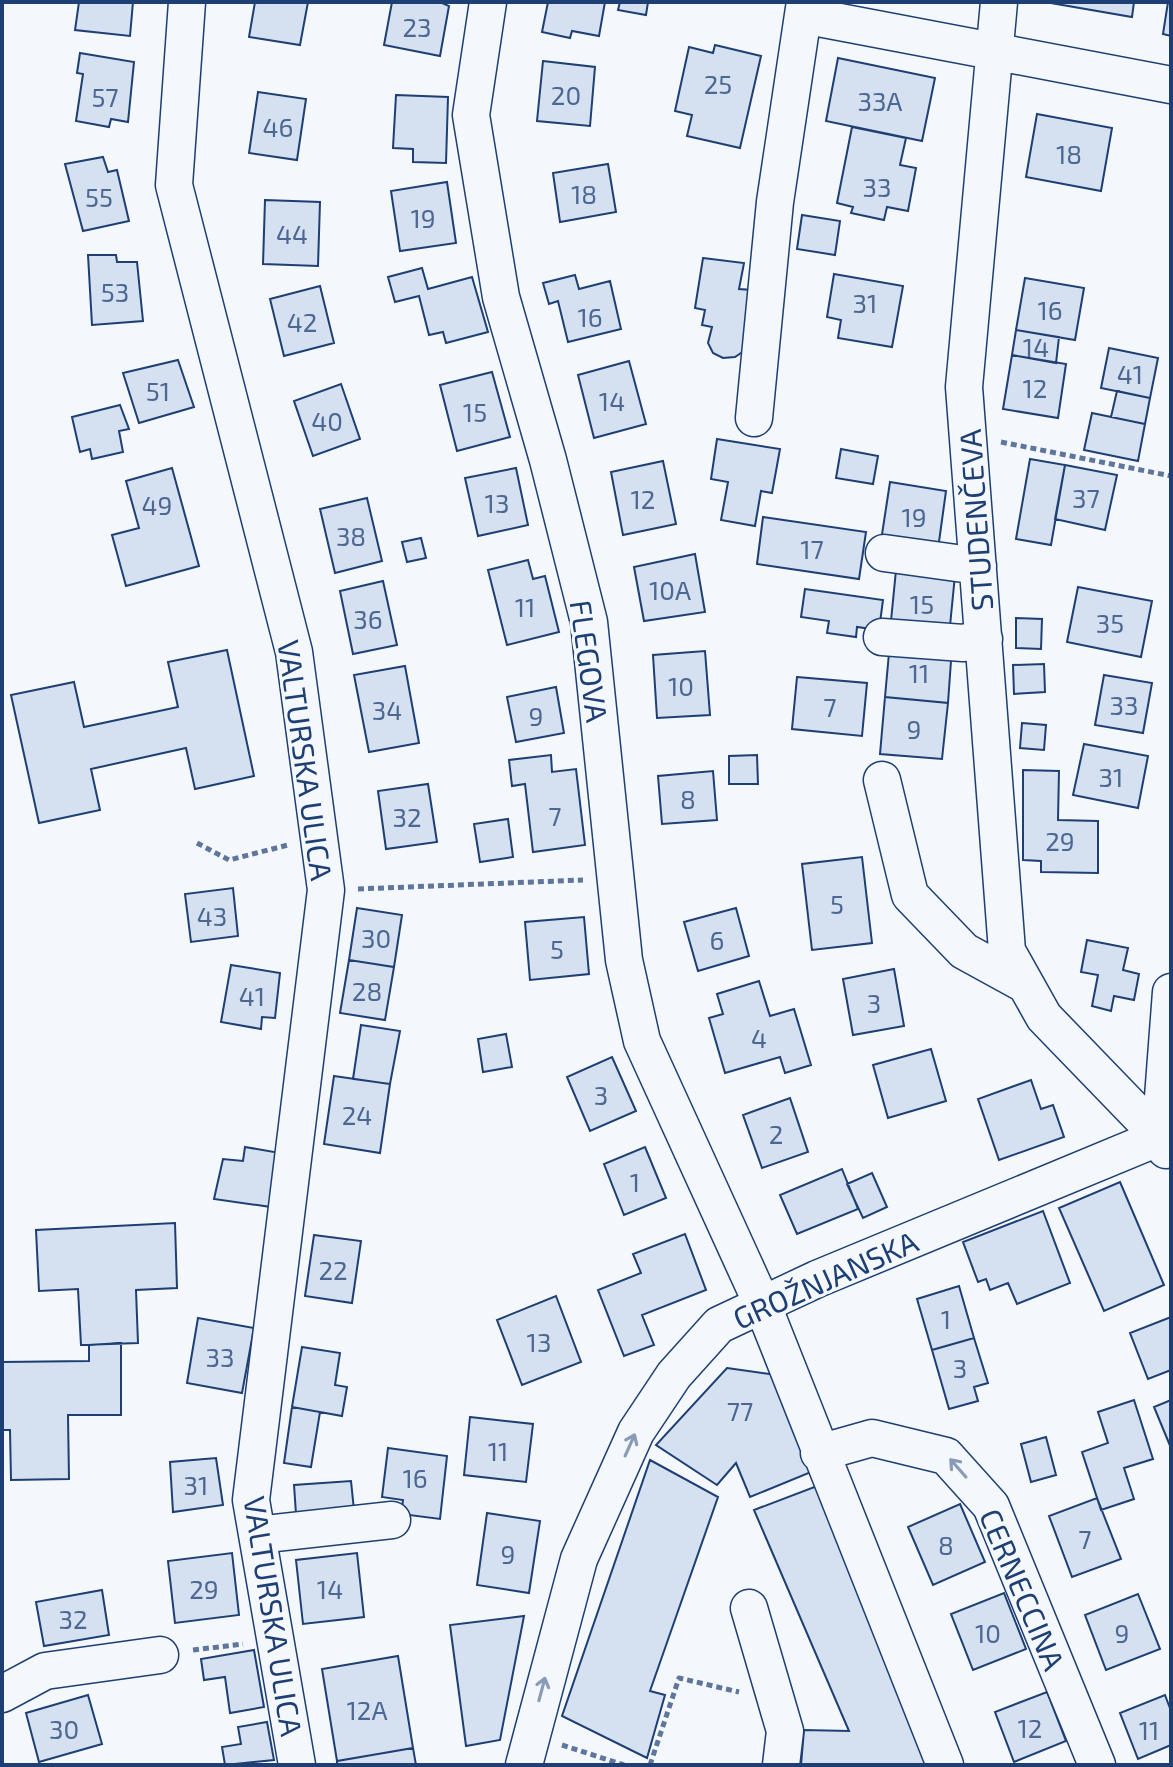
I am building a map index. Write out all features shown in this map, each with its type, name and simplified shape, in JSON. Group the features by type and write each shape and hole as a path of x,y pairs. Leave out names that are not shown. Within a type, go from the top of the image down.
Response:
{"street":[{"name":"VALTURSKA ULICA","path":"187,2 174,185 294,652 326,890 251,1500 297,1765"},
{"name":"FLEGOVA","path":"488,2 471,115 501,297 548,460 589,622 624,960 642,1041 763,1306"},
{"name":"STUDENČEVA","path":"999,2 964,387 1007,951 1044,1017 1167,1147"},
{"path":"754,418 775,202 804,8 994,52 1171,85"},
{"path":"884,553 978,566"},
{"path":"882,637 963,643 984,639"},
{"path":"882,780 910,895 964,951 1026,985"},
{"path":"1167,1147 1171,992"},
{"name":"GROŽNJANSKA","path":"528,1750 579,1559 636,1432 674,1375 719,1325 817,1279 1167,1147"},
{"path":"763,1306 945,1765"},
{"name":"CERNECCINA","path":"819,1453 872,1438 946,1456 991,1506 1097,1765"},
{"path":"257,1535 392,1520"},
{"path":"749,1608 785,1731 781,1765"},
{"path":"2,1694 45,1671 160,1655"}],"path":[{"path":"968,435 1171,476"},
{"path":"197,843 229,860 320,838"},
{"path":"326,890 616,879"},
{"path":"160,1655 275,1639"},
{"path":"650,1765 679,1678 776,1700"},
{"path":"528,1750 624,1765"}],"building":[{"path":"79,2 133,2 130,36 75,30"},
{"path":"255,2 308,2 300,45 249,37"},
{"path":"392,2 440,2 449,6 440,56 384,45"},
{"path":"548,2 605,2 599,36 572,31 570,38 542,32"},
{"path":"620,2 648,2 646,15 618,10"},
{"path":"1045,2 1134,2 1132,17"},
{"path":"1168,2 1171,2 1171,36 1163,34"},
{"path":"715,45 761,56 740,148 687,136 692,115 675,111 689,47 713,53"},
{"path":"80,53 134,62 128,122 111,119 109,127 76,121 83,74 77,73"},
{"path":"838,58 935,78 922,141 826,121"},
{"path":"543,61 595,67 590,126 537,121"},
{"path":"258,92 306,99 297,160 249,153"},
{"path":"396,95 448,97 446,163 413,162 413,149 393,148"},
{"path":"1037,114 1112,128 1101,191 1026,177"},
{"path":"852,127 906,138 900,165 916,168 908,211 887,207 884,220 851,213 853,207 837,203"},
{"path":"103,157 108,172 117,170 129,221 83,231 65,164"},
{"path":"608,164 616,212 560,222 553,173"},
{"path":"447,182 456,243 400,251 391,191"},
{"path":"265,200 320,202 318,266 263,264"},
{"path":"802,215 840,221 835,255 797,249"},
{"path":"88,255 116,255 117,262 137,262 143,321 92,325"},
{"path":"703,258 744,263 739,289 752,290 744,351 735,357 723,358 713,353 708,343 712,327 702,325 705,310 695,308"},
{"path":"422,268 428,289 472,277 488,332 446,343 443,332 429,335 419,296 395,302 388,277"},
{"path":"834,274 903,286 892,347 838,338 841,320 827,317"},
{"path":"575,275 579,289 610,281 621,329 568,342 558,301 549,304 543,283"},
{"path":"1025,278 1084,288 1075,340 1016,330"},
{"path":"320,286 334,343 284,356 270,299"},
{"path":"1016,330 1059,337 1056,363 1012,355"},
{"path":"1109,348 1158,358 1150,398 1101,388"},
{"path":"1012,355 1066,364 1058,418 1003,409"},
{"path":"178,360 194,407 139,423 123,373"},
{"path":"629,361 646,424 594,438 578,375"},
{"path":"492,372 510,437 457,451 440,385"},
{"path":"341,384 360,439 313,456 294,401"},
{"path":"1117,391 1150,398 1145,424 1111,417"},
{"path":"120,405 129,429 119,431 123,452 92,459 90,449 80,452 72,417"},
{"path":"1092,413 1145,424 1138,461 1084,450"},
{"path":"717,439 780,449 772,493 761,491 755,526 721,520 728,482 711,479"},
{"path":"841,449 878,456 873,484 836,478"},
{"path":"1030,459 1065,465 1051,545 1016,539"},
{"path":"663,461 676,524 623,535 611,472"},
{"path":"1065,465 1117,475 1105,530 1055,519"},
{"path":"172,468 199,566 126,586 112,535 139,528 126,481"},
{"path":"516,468 528,525 478,536 465,478"},
{"path":"890,482 946,491 938,549 881,541"},
{"path":"367,498 382,561 335,573 320,509"},
{"path":"763,517 866,532 859,579 757,564"},
{"path":"421,538 426,558 407,562 402,542"},
{"path":"695,554 705,612 644,621 634,567"},
{"path":"528,560 533,579 545,576 559,632 507,645 488,570"},
{"path":"896,570 955,575 949,636 890,631"},
{"path":"383,581 397,645 353,654 340,591"},
{"path":"1078,587 1152,601 1141,657 1067,642"},
{"path":"805,589 883,600 879,630 857,627 856,637 827,633 829,621 801,617"},
{"path":"1016,618 1042,619 1041,649 1016,648"},
{"path":"890,642 952,647 948,703 885,697"},
{"path":"227,650 254,776 195,789 186,748 91,769 100,810 39,823 11,695 74,682 84,727 178,707 168,662"},
{"path":"705,651 710,715 657,718 653,655"},
{"path":"1044,664 1045,692 1014,694 1013,665"},
{"path":"405,666 419,743 369,752 354,675"},
{"path":"1104,675 1152,683 1143,733 1095,725"},
{"path":"797,677 867,683 862,736 792,729"},
{"path":"556,687 564,733 516,742 507,697"},
{"path":"885,697 948,703 942,759 880,754"},
{"path":"1022,723 1046,725 1044,750 1020,748"},
{"path":"1084,744 1148,756 1138,808 1073,795"},
{"path":"551,755 552,772 576,769 585,845 533,852 525,784 512,786 509,760"},
{"path":"757,755 758,784 729,784 729,756"},
{"path":"1023,770 1059,771 1058,820 1098,821 1098,873 1041,872 1041,861 1023,860"},
{"path":"713,771 717,820 662,824 658,776"},
{"path":"428,784 437,842 386,849 378,791"},
{"path":"508,819 513,857 480,862 474,824"},
{"path":"862,857 872,943 812,950 802,864"},
{"path":"233,888 238,936 191,942 185,894"},
{"path":"357,908 402,915 394,967 349,960"},
{"path":"736,908 749,956 698,971 684,922"},
{"path":"584,917 589,974 530,980 525,922"},
{"path":"1087,940 1128,948 1123,970 1139,974 1134,1000 1114,996 1111,1011 1092,1006 1098,975 1081,972"},
{"path":"349,960 394,967 385,1020 340,1013"},
{"path":"231,965 280,973 275,1018 262,1017 261,1029 221,1022"},
{"path":"894,969 904,1026 853,1035 843,979"},
{"path":"759,981 770,1016 794,1009 811,1065 785,1073 780,1057 725,1073 709,1018 723,1014 717,994"},
{"path":"361,1025 400,1031 390,1084 353,1079"},
{"path":"506,1034 512,1067 483,1072 478,1039"},
{"path":"931,1049 946,1101 888,1118 873,1065"},
{"path":"612,1057 636,1111 590,1131 567,1077"},
{"path":"334,1076 390,1084 380,1153 324,1144"},
{"path":"1031,1080 1041,1109 1053,1105 1064,1137 999,1160 978,1099"},
{"path":"790,1098 808,1152 762,1168 743,1115"},
{"path":"245,1147 280,1153 271,1207 214,1199 223,1159 243,1161"},
{"path":"645,1147 666,1198 624,1215 604,1164"},
{"path":"842,1169 858,1209 797,1234 780,1195"},
{"path":"872,1173 887,1207 863,1218 847,1184"},
{"path":"1120,1182 1164,1285 1104,1311 1059,1208"},
{"path":"1043,1211 1070,1283 1017,1304 1008,1283 990,1290 986,1279 978,1282 963,1242"},
{"path":"175,1223 177,1288 136,1290 138,1343 81,1345 78,1289 39,1291 36,1230"},
{"path":"685,1234 706,1290 642,1315 654,1345 624,1356 598,1290 641,1273 633,1254"},
{"path":"314,1235 361,1241 352,1303 305,1296"},
{"path":"959,1286 974,1338 932,1350 917,1299"},
{"path":"556,1296 581,1362 522,1385 497,1320"},
{"path":"1171,1317 1171,1370 1148,1379 1130,1333"},
{"path":"198,1318 254,1328 242,1393 187,1383"},
{"path":"974,1338 988,1383 974,1387 978,1401 949,1409 932,1350"},
{"path":"121,1343 121,1415 68,1415 69,1479 11,1480 10,1430 2,1430 2,1362 89,1361 89,1345"},
{"path":"302,1347 340,1353 335,1385 347,1387 342,1416 292,1407"},
{"path":"727,1368 777,1375 816,1470 750,1497 736,1463 717,1485 656,1445"},
{"path":"1134,1400 1153,1459 1124,1468 1134,1499 1101,1510 1082,1452 1108,1443 1098,1412"},
{"path":"1171,1400 1171,1448 1154,1407"},
{"path":"292,1407 320,1412 311,1467 284,1463"},
{"path":"470,1417 533,1424 526,1482 464,1475"},
{"path":"1046,1437 1056,1475 1031,1482 1021,1444"},
{"path":"388,1448 447,1456 440,1519 401,1514 403,1500 382,1497"},
{"path":"216,1458 223,1505 173,1512 170,1462"},
{"path":"650,1460 718,1497 650,1691 665,1695 647,1758 562,1716"},
{"path":"351,1481 354,1510 296,1514 294,1485"},
{"path":"817,1486 933,1765 801,1765 804,1730 849,1731 754,1510"},
{"path":"1097,1498 1121,1559 1072,1577 1049,1516"},
{"path":"960,1504 985,1562 933,1585 908,1527"},
{"path":"487,1513 540,1521 529,1593 477,1585"},
{"path":"232,1553 239,1615 175,1623 168,1561"},
{"path":"357,1553 364,1617 303,1624 296,1560"},
{"path":"102,1590 109,1635 44,1646 36,1602"},
{"path":"1004,1593 1026,1649 973,1670 951,1614"},
{"path":"1138,1594 1160,1649 1106,1670 1085,1615"},
{"path":"524,1616 500,1740 466,1746 450,1625"},
{"path":"254,1650 264,1707 230,1713 225,1677 204,1680 201,1659"},
{"path":"398,1656 413,1748 337,1761 322,1669"},
{"path":"1047,1692 1066,1741 1014,1762 995,1712"},
{"path":"88,1695 102,1744 39,1762 26,1713"},
{"path":"1165,1695 1171,1711 1171,1745 1138,1759 1120,1713"},
{"path":"267,1722 274,1760 225,1765 222,1747 241,1744 238,1727"},
{"path":"413,1748 416,1765 337,1765 337,1761"}]}
